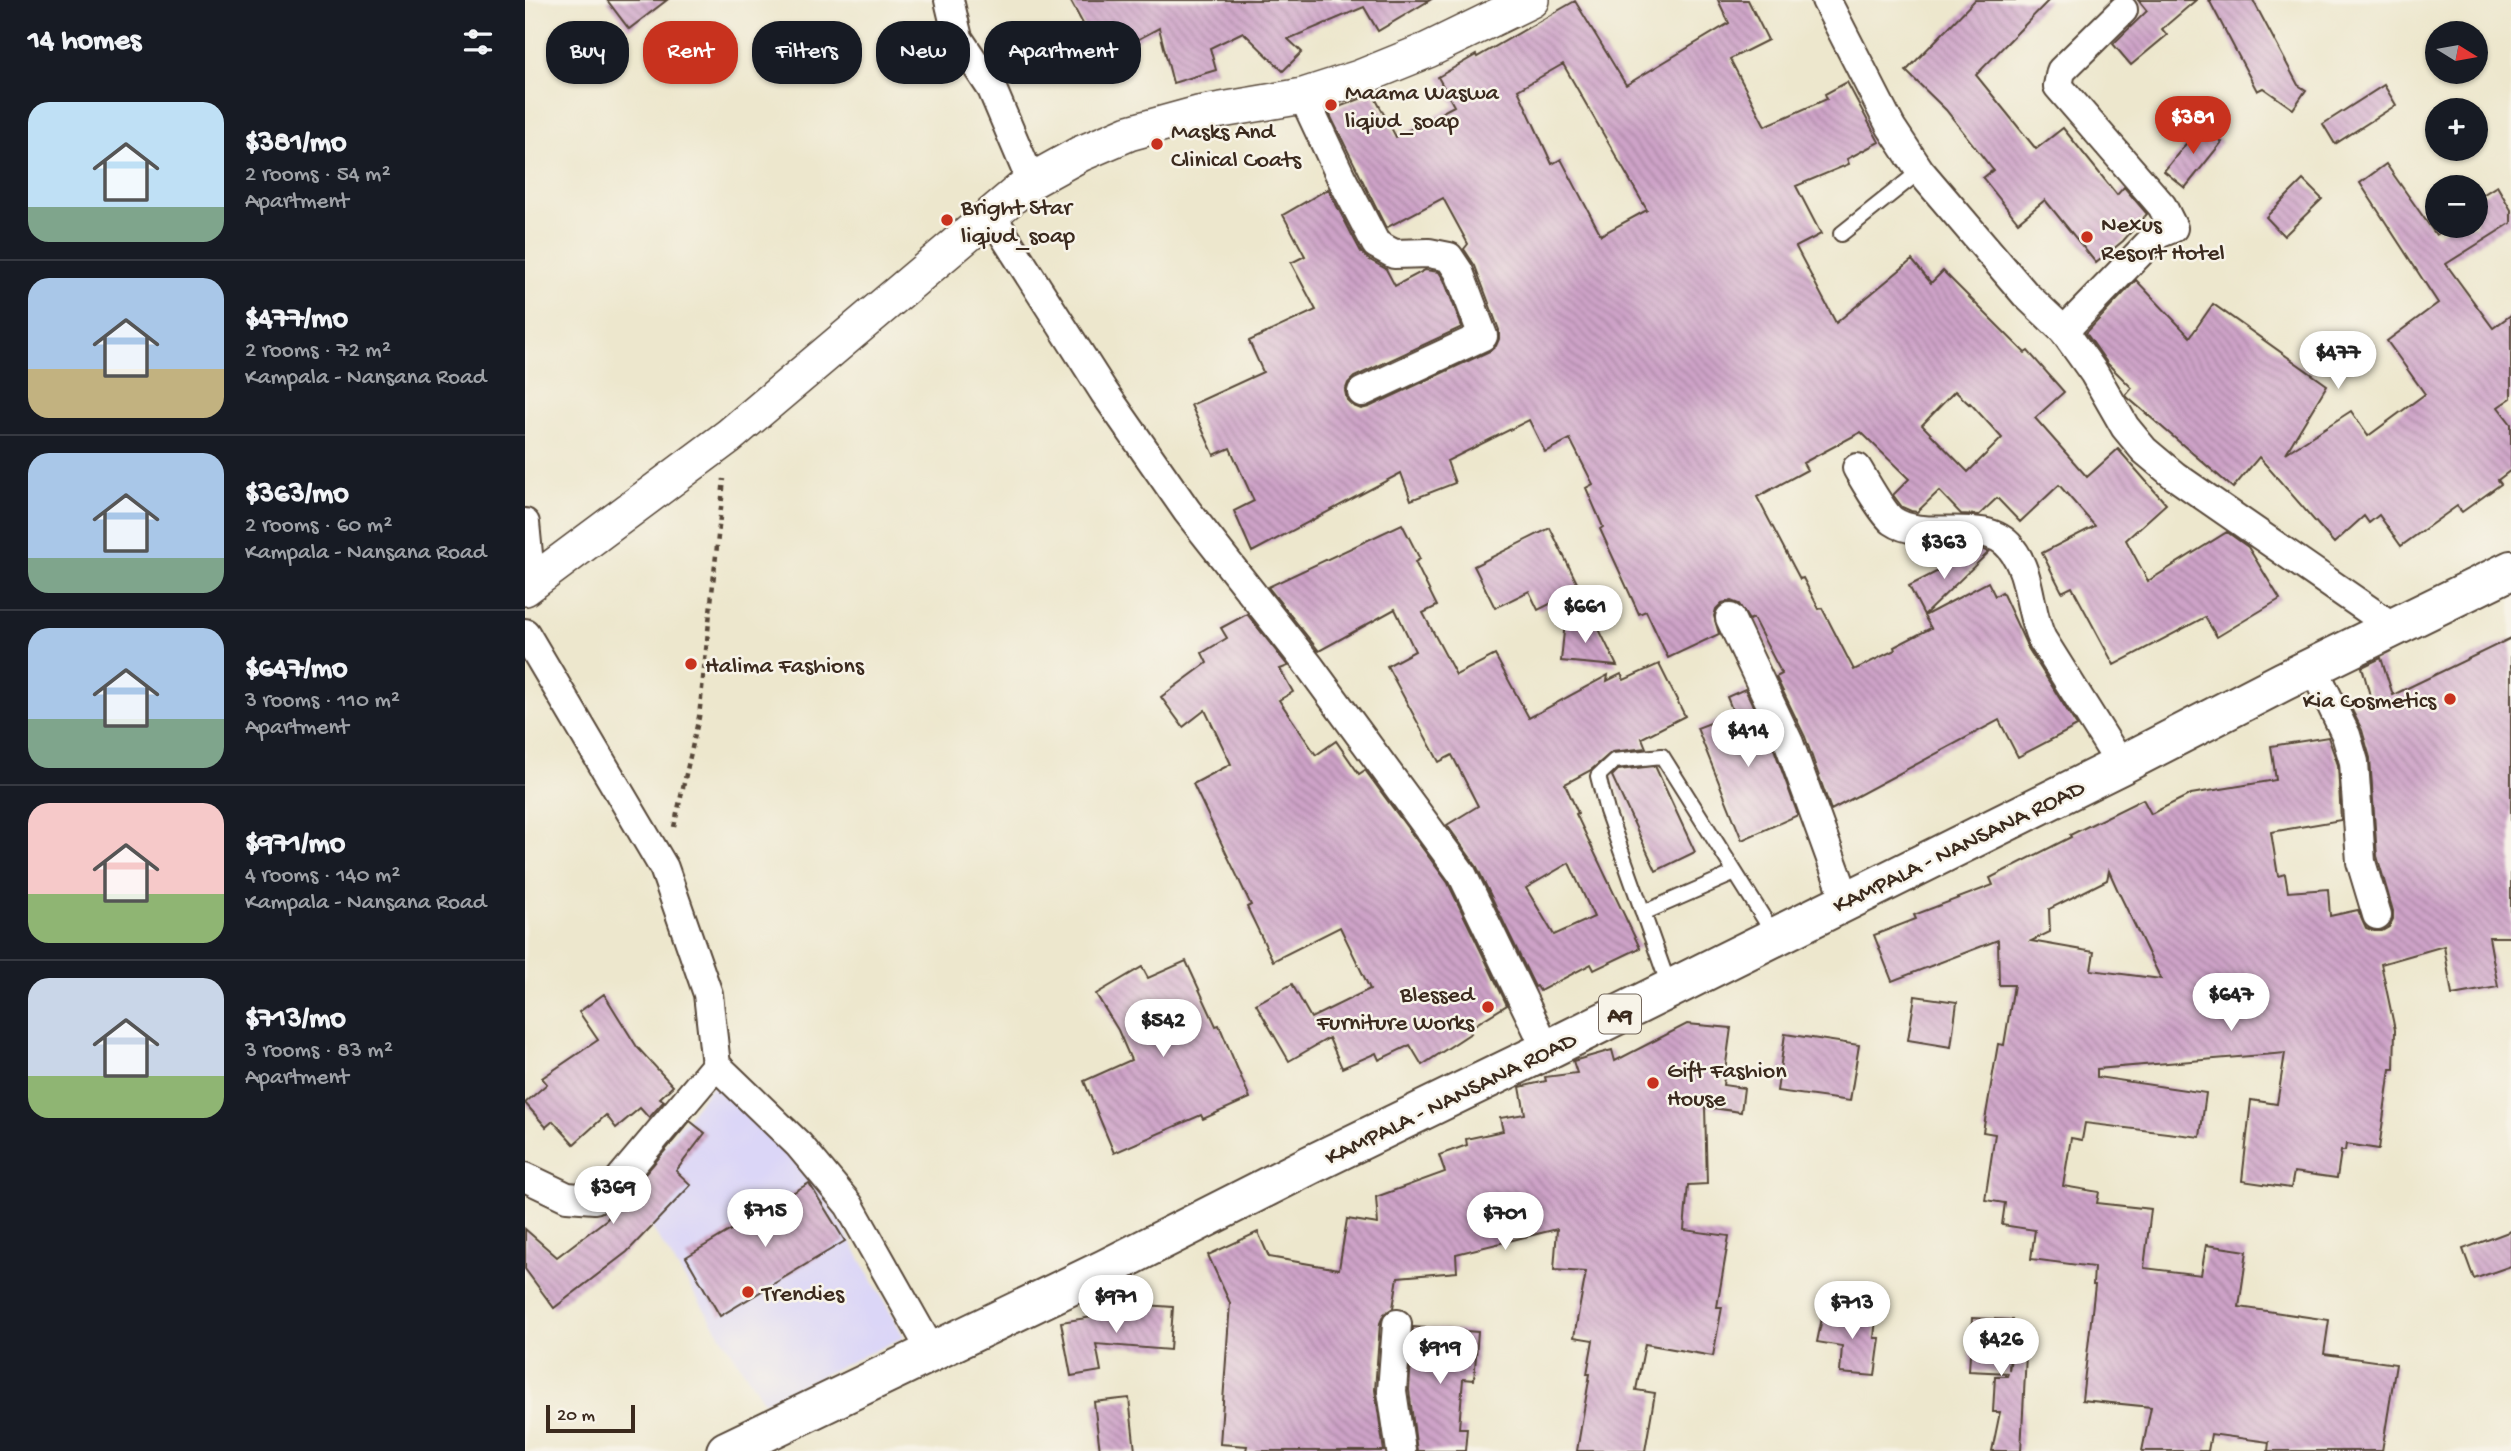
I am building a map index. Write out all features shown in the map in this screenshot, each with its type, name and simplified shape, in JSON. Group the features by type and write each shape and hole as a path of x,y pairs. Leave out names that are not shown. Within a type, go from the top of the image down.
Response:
{"main road":[{"name":"KAMPALA - NANSANA ROAD","path":"726,1451 1547,1050 2511,570"}],"street":[{"path":"949,0 958,38 992,89 1031,181"},
{"path":"528,586 729,436 1031,181 1129,133 1198,114 1303,96 1359,78 1428,50 1531,0"},
{"path":"1826,0 1891,127 1920,171 2025,295 2064,331 2094,373 2125,427 2144,450 2175,475 2393,627"},
{"path":"2064,331 2158,234 2173,228 2162,206 2058,86 2061,71 2123,10"},
{"path":"1303,96 1376,244 1394,254 1429,253 1448,257 1459,272 1483,336 1362,392"},
{"path":"991,215 1104,392 1187,511 1310,667 1462,874 1547,1050"},
{"path":"1857,468 1891,521 1919,530 1976,531 2001,540 2011,547 2025,576 2036,627 2042,639 2121,765"},
{"path":"525,523 528,586"},
{"path":"1730,618 1789,743 1846,900"},
{"path":"525,633 664,868 708,994 716,1065 799,1145 849,1205 932,1352"},
{"path":"2313,667 2346,735 2354,762 2361,862 2377,915"},
{"path":"525,1177 567,1197 595,1199 614,1186 716,1065"},
{"path":"1397,1324 1392,1391 1401,1451"}],"lane":[{"path":"1842,234 1920,171"},
{"path":"1670,989 1607,811 1598,776 1615,761 1662,756 1775,937"},
{"path":"1643,913 1735,873"}],"path":[{"path":"664,868 699,717 729,436"}],"shaded area":[{"path":"714,1083 811,1170 904,1337 764,1402 629,1192"}],"building":[{"path":"607,0 667,0 629,29 629,21 623,21"},
{"path":"1070,0 1430,0 1378,31 1364,7 1288,39 1302,52 1283,71 1243,32 1210,48 1216,70 1173,83 1159,28 1141,38 1141,21 1081,21"},
{"path":"1718,0 1748,0 1768,40 1730,59 1765,126 1827,99 1825,94 1847,82 1879,142 1847,159 1849,164 1796,186 1821,234 1796,247 1836,323 1912,260 1931,283 1943,271 2025,353 2028,351 2064,392 2035,418 2087,477 2118,449 2166,504 2126,540 2148,581 2227,532 2248,547 2280,599 2217,637 2205,617 2114,665 2072,587 2062,592 2042,553 2095,526 2059,485 2020,522 1997,498 1979,515 1961,514 1939,491 1917,512 1911,511 1902,507 1893,495 1909,479 1861,432 1803,463 1807,470 1757,497 1800,579 1803,578 1819,609 1822,608 1854,670 1931,628 1924,616 1988,582 1995,596 2002,592 2028,648 2077,726 2018,757 1999,720 1831,810 1805,737 1776,677 1782,674 1753,618 1749,620 1739,604 1731,601 1722,603 1714,616 1719,634 1668,658 1646,611 1639,614 1600,529 1603,527 1586,488 1593,484 1570,439 1545,452 1529,420 1447,461 1455,483 1411,500 1401,473 1252,552 1234,511 1254,501 1230,448 1214,455 1191,405 1263,372 1249,341 1316,310 1291,263 1305,256 1283,215 1328,189 1361,252 1386,269 1395,286 1425,270 1439,272 1462,327 1354,377 1345,391 1347,400 1353,406 1361,409 1369,407 1490,351 1499,339 1499,330 1475,266 1464,249 1468,244 1443,198 1386,228 1328,111 1373,94 1396,137 1454,106 1438,77 1575,1 1626,85 1729,23","holes":["1563,64 1647,210 1601,235 1561,159 1552,164 1518,90","1955,391 1970,403 2002,438 1968,472 1922,425"]},
{"path":"1975,0 2049,0 1976,75 2036,149 2063,128 2117,195 2124,187 2147,214 2123,241 2096,263 2045,200 2018,222 1983,178 1993,170 1946,110 1906,71"},
{"path":"2138,0 2196,0 2162,29 2167,35 2131,65 2113,44 2147,11"},
{"path":"2209,0 2253,0 2298,85 2306,90 2293,109 2263,88 2257,91"},
{"path":"2384,85 2396,105 2335,144 2323,124"},
{"path":"2201,125 2222,142 2185,188 2164,171"},
{"path":"2386,164 2425,219 2425,238 2487,238 2446,264 2493,328 2511,315 2511,398 2498,407 2511,424 2511,470 2498,480 2501,484 2462,512 2457,506 2401,546 2379,515 2369,523 2364,516 2334,543 2259,457 2233,488 2127,397 2132,388 2108,364 2086,333 2136,280 2190,337 2213,304 2327,385 2286,453 2351,411 2368,436 2425,394 2387,341 2438,303 2360,183"},
{"path":"2303,180 2322,199 2284,236 2266,217"},
{"path":"2497,186 2511,210 2511,223 2488,238 2488,192"},
{"path":"1402,524 1420,559 1415,562 1437,606 1423,613 1456,675 1495,655 1529,718 1608,675 1607,681 1621,674 1624,680 1659,664 1685,716 1642,738 1646,748 1612,752 1591,770 1565,784 1578,813 1576,814 1640,948 1594,970 1591,964 1540,991 1535,987 1477,867 1447,825 1478,806 1452,755 1439,762 1387,666 1415,651 1395,609 1319,651 1268,587","holes":["1569,863 1594,917 1554,935 1526,888"]},
{"path":"1550,528 1580,589 1538,610 1529,591 1495,608 1474,566"},
{"path":"1981,549 1989,552 1924,615 1909,586"},
{"path":"1247,614 1288,666 1280,669 1293,692 1279,700 1316,755 1336,741 1359,774 1365,770 1448,883 1507,1005 1468,1029 1471,1033 1422,1065 1410,1045 1379,1060 1376,1053 1342,1068 1329,1038 1289,1061 1256,1004 1292,984 1311,1018 1370,989 1340,927 1273,961 1247,907 1251,905 1193,784 1231,764 1205,710 1183,727 1161,697 1207,663 1202,653 1227,638 1221,628"},
{"path":"1565,622 1597,625 1617,666 1561,661"},
{"path":"2511,638 2511,937 2489,937 2498,987 2452,995 2444,946 2381,964 2395,1030 2394,1069 2390,1069 2379,1149 2346,1144 2345,1151 2341,1151 2337,1178 2294,1172 2291,1188 2242,1181 2251,1100 2277,1104 2285,1053 2097,1069 2097,1077 2206,1093 2200,1137 2085,1123 2082,1140 2071,1138 2063,1186 2099,1192 2097,1203 2151,1209 2144,1268 2201,1275 2206,1245 2247,1251 2239,1307 2329,1320 2324,1354 2396,1364 2382,1451 2268,1451 2269,1442 2211,1434 2208,1451 2142,1451 2151,1407 2082,1400 2095,1285 2094,1267 2031,1259 2035,1230 2002,1225 2005,1203 1985,1200 1995,1134 1983,1132 1998,1044 2004,1045 2014,985 1999,985 1998,940 1892,981 1874,935 1916,919 1914,915 1993,885 1990,878 2143,799 2151,814 2191,794 2276,780 2271,746 2328,737 2338,765 2341,820 2271,832 2278,876 2285,874 2288,892 2328,889 2330,916 2358,910 2366,928 2382,931 2389,927 2393,911 2377,856 2370,758 2362,730 2350,706 2371,699 2362,667 2381,658 2393,695","holes":["2109,871 2161,979 2091,970 2094,952 2031,941 2050,932 2049,909 2107,880"]},
{"path":"1745,689 1774,749 1798,815 1742,840 1697,728 1734,714 1727,697"},
{"path":"1655,766 1695,852 1656,871 1612,776 1618,770"},
{"path":"1186,961 1216,1026 1219,1025 1250,1098 1203,1119 1201,1115 1114,1153 1084,1081 1131,1060 1118,1030 1096,994 1142,967 1148,978"},
{"path":"604,994 637,1047 673,1086 660,1098 664,1101 649,1118 640,1108 616,1128 606,1115 574,1144 553,1121 546,1127 525,1103 547,1084 542,1078 598,1040 579,1012"},
{"path":"1915,996 1957,1002 1951,1047 1908,1040"},
{"path":"1687,1024 1731,1028 1723,1085 1744,1088 1741,1112 1705,1107 1707,1184 1688,1185 1684,1230 1729,1236 1717,1307 1722,1307 1713,1356 1645,1344 1636,1390 1655,1393 1645,1451 1577,1451 1593,1340 1574,1337 1586,1272 1554,1270 1557,1229 1456,1254 1457,1272 1398,1277 1393,1308 1384,1314 1380,1323 1375,1390 1384,1451 1246,1451 1247,1446 1220,1444 1230,1303 1208,1255 1258,1232 1269,1257 1339,1269 1347,1219 1378,1224 1376,1197 1445,1172 1439,1155 1467,1145 1466,1139 1503,1131 1500,1118 1525,1114 1520,1087 1546,1081 1545,1077 1577,1073 1573,1061 1612,1050 1615,1061"},
{"path":"1785,1034 1859,1045 1850,1101 1777,1091"},
{"path":"690,1121 705,1133 676,1171 691,1185 627,1252 554,1308 525,1269 525,1229 557,1257 607,1219"},
{"path":"809,1183 845,1241 720,1316 686,1257"},
{"path":"2511,1231 2511,1266 2474,1279 2463,1249"},
{"path":"1130,1304 1173,1307 1170,1350 1096,1344 1101,1371 1071,1376 1061,1322 1130,1311"},
{"path":"1824,1309 1876,1318 1874,1338 1880,1338 1875,1376 1840,1373 1842,1346 1817,1342"},
{"path":"1972,1318 2012,1320 2009,1370 2012,1352 2026,1354 2021,1451 1992,1451 2000,1412 1993,1412 1995,1376 2007,1376 2008,1373 1969,1371"},
{"path":"1413,1327 1478,1332 1474,1380 1463,1379 1459,1428 1467,1428 1465,1451 1417,1451 1409,1390"},
{"path":"1129,1398 1135,1451 1100,1451 1094,1402"}],"place":[{"name":"Maama Waswa liqiud_soap","path":"1331,105"},
{"name":"Masks And Clinical Coats","path":"1157,144"},
{"name":"Bright Star liqiud_soap","path":"947,220"},
{"name":"Nexus Resort Hotel","path":"2087,237"},
{"name":"Halima Fashions","path":"691,664"},
{"name":"Kia Cosmetics","path":"2450,699"},
{"name":"Blessed Furniture Works","path":"1488,1007"},
{"name":"Gift Fashion House","path":"1653,1083"},
{"name":"Trendies","path":"748,1292"}]}
